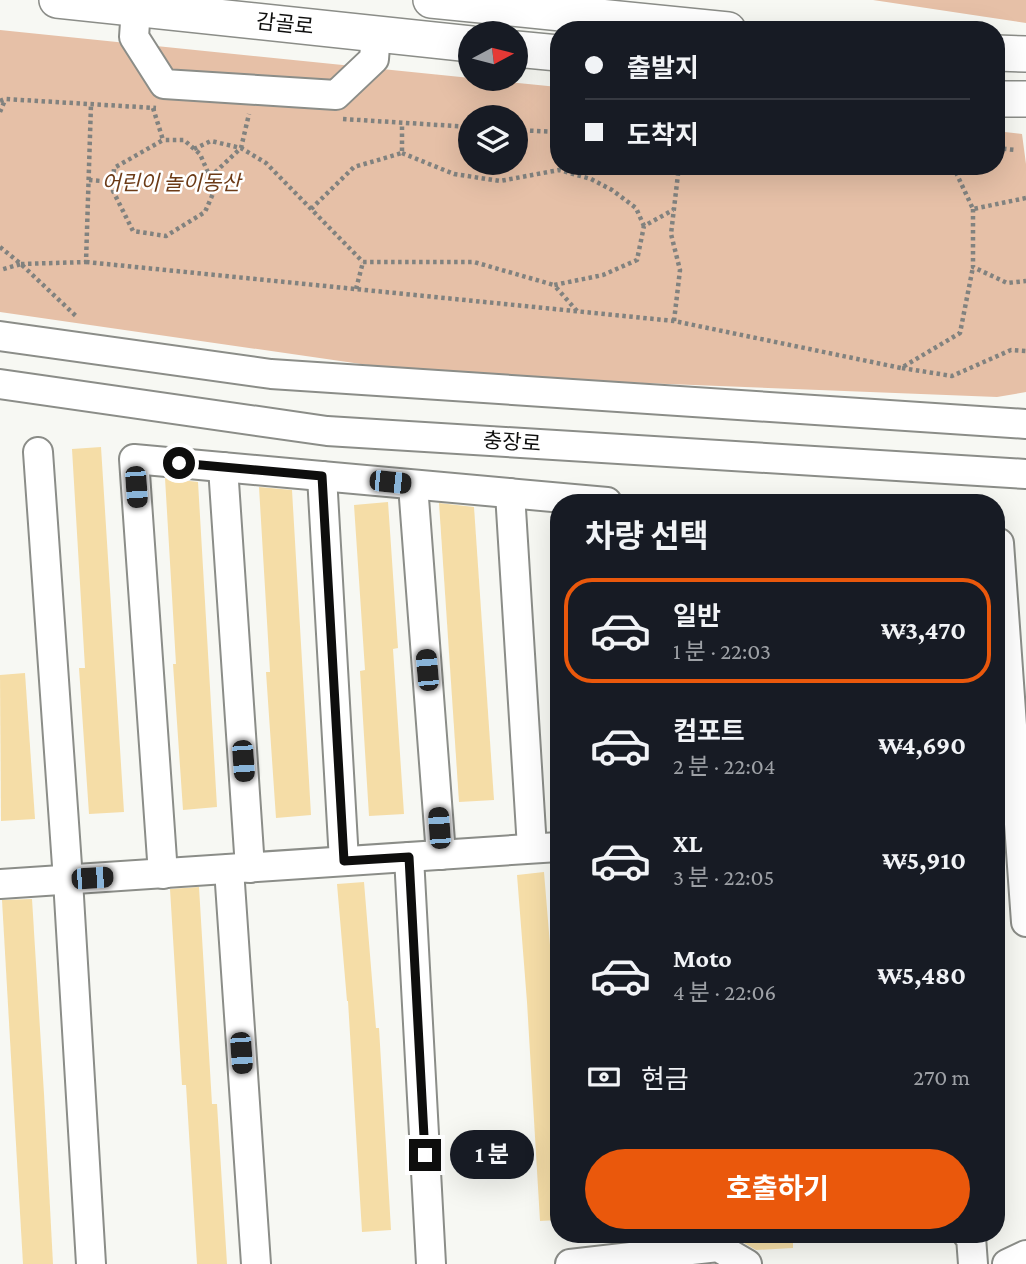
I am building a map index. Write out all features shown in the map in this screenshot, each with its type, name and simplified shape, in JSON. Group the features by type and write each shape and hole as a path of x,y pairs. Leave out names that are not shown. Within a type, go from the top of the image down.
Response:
{"main road":[{"name":"감골로","path":"57,0 458,43"},
{"path":"431,0 608,8 679,21"},
{"path":"528,50 550,52"},
{"path":"1005,53 1026,54"},
{"path":"1005,99 1026,99"}],"street":[{"path":"136,8 134,37 164,84 336,94 374,59 376,34"},
{"path":"0,336 271,374 1026,424"},
{"name":"충장로","path":"0,384 327,431 1026,474"},
{"path":"38,452 91,1264"},
{"path":"163,874 134,459 550,497"},
{"path":"223,467 256,1264"},
{"path":"322,476 344,861"},
{"path":"413,485 441,855"},
{"path":"0,884 545,848 510,494"},
{"path":"1005,660 1013,816 1026,922"},
{"path":"409,857 431,1264"},
{"path":"971,1243 973,1264"},
{"path":"570,1264 618,1246 718,1247 747,1264"},
{"path":"1007,1264 1026,1255"}],"path":[{"path":"0,112 5,99"},
{"path":"86,262 91,104"},
{"path":"153,108 163,140"},
{"path":"209,177 241,148 249,114"},
{"path":"402,123 402,153"},
{"path":"528,131 550,132"},
{"path":"163,140 184,140 194,149 200,154 215,189 205,212 166,236 133,231 113,191 114,168 163,140"},
{"path":"194,149 211,141 241,148 266,163 363,262 474,262 554,285 603,275 637,260 644,226 636,208 612,190 577,175"},
{"path":"1005,149 1015,150"},
{"path":"311,209 354,167 402,153 454,174 500,181 550,172"},
{"path":"674,321 680,270 671,234 678,175"},
{"path":"901,368 960,333 973,267 973,209 957,175"},
{"path":"89,180 113,182"},
{"path":"973,209 1026,198"},
{"path":"644,226 673,210"},
{"path":"0,247 77,317"},
{"path":"0,270 21,264 86,262 674,321 952,376 1011,349 1026,351"},
{"path":"356,289 363,262"},
{"path":"973,267 1007,283 1026,281"},
{"path":"554,285 577,311"}],"green space":[{"path":"873,0 1026,0 1026,23"},
{"name":"어린이 놀이동산","path":"0,30 458,77 458,91 528,91 528,84 550,86 550,175 1005,175 1005,132 1022,134 1026,164 1026,392 997,397 437,375 0,312"}],"building":[{"path":"101,447 124,812 89,814 79,668 85,668 72,449"},
{"path":"165,478 198,482 217,807 183,810"},
{"path":"259,487 292,490 311,815 276,818 266,672 270,672"},
{"path":"388,502 398,648 393,649 404,814 369,816 360,671 365,670 354,505"},
{"path":"439,503 474,507 494,800 459,802"},
{"path":"25,673 35,819 1,821 0,675"},
{"path":"544,872 550,945 550,1220 540,1221 517,875"},
{"path":"364,882 376,1028 379,1028 391,1230 362,1232 348,1001 337,884"},
{"path":"199,887 212,1104 217,1104 227,1264 197,1264 186,1085 182,1085 170,889"},
{"path":"32,899 53,1264 23,1264 15,1127 2,900"},
{"path":"744,1243 793,1243 793,1248 756,1250"}],"route":[{"path":"179,463 322,476 344,861 409,857 425,1155"}]}
